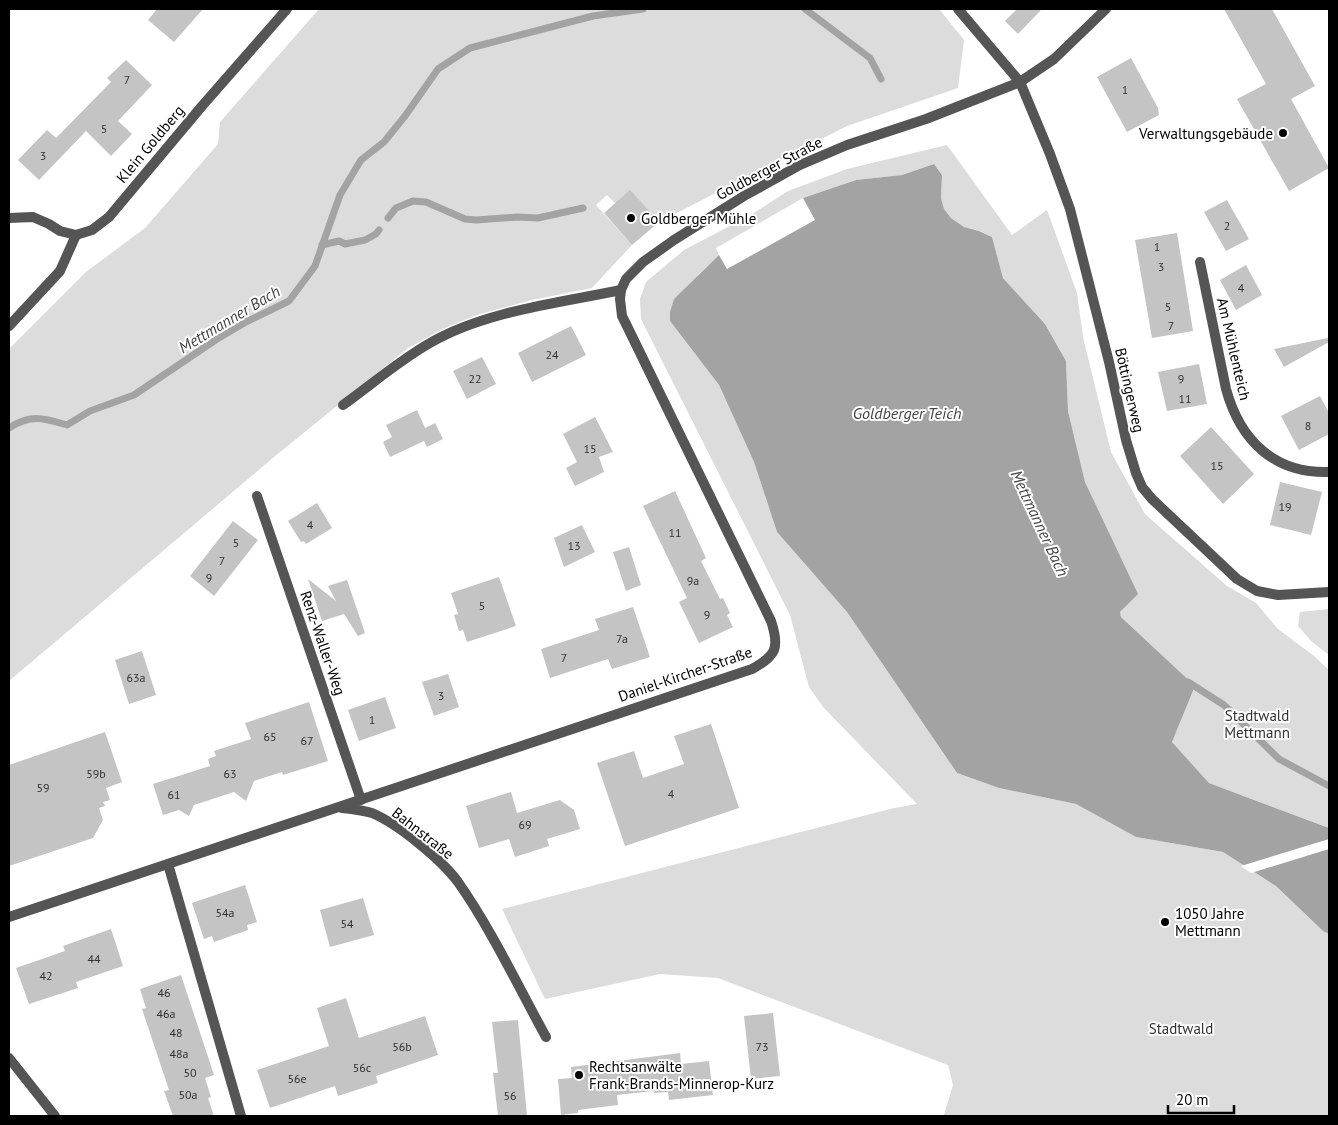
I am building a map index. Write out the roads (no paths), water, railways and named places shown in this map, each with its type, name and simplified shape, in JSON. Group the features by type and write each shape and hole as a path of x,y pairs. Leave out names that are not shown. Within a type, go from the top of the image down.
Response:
{"street":[{"name":"Klein Goldberg","path":"76,235 92,230 109,216 287,9"},
{"name":"Böttingerweg","path":"958,9 1020,82 1050,154 1070,209 1109,362 1126,440 1142,486 1152,499 1237,579 1257,591 1278,595 1329,592"},
{"name":"Goldberger Straße","path":"621,290 626,280 635,270 674,240 744,196 800,166 840,148 926,119 1020,82 1054,59 1106,9"},
{"path":"9,218 33,217 60,231 76,235 60,271 9,326"},
{"name":"Am Mühlenteich","path":"1200,262 1226,389 1230,404 1242,430 1259,448 1284,464 1305,471 1329,472"},
{"path":"344,405 430,343 459,328 505,314 621,290"},
{"name":"Daniel-Kircher-Straße","path":"339,808 752,669 770,658 774,652 777,640 771,621 626,324 620,308 621,290"},
{"name":"Renz-Waller-Weg","path":"257,496 361,800"},
{"name":"Bahnstraße","path":"9,917 339,808 357,809 381,818 402,831 429,852 457,880 546,1037"},
{"path":"168,864 241,1116"},
{"path":"9,1058 55,1116"}],"water":[{"name":"Goldberger Teich","path":"934,164 942,175 941,198 944,209 951,218 964,227 992,237 1003,278 1045,324 1066,361 1068,411 1085,482 1138,594 1120,612 1121,617 1195,686 1172,742 1209,783 1329,828 1329,934 1323,931 1276,886 1223,852 1136,837 1076,804 999,788 957,773 847,612 777,532 754,462 719,385 670,321 670,312 674,299 719,255 727,269 815,220 803,198 856,180 902,175"}],"waterway":[{"name":"Mettmanner Bach","path":"9,428 31,419 44,419 67,425 90,411 134,395 217,339 289,301 315,266 340,195 361,160 384,142 438,69 470,48 593,16 643,9"},
{"name":"Mettmanner Bach","path":"805,9 870,58 881,79"},
{"path":"388,218 396,208 413,201 426,202 465,219 476,220 517,217 538,218 583,208"},
{"path":"322,245 339,241 345,244 365,240 376,234 379,230"},
{"name":"Mettmanner Bach","path":"1188,682 1224,705 1279,759 1329,786"}],"place":[{"name":"Verwaltungsgebäude","path":"1283,133"},
{"name":"Goldberger Mühle","path":"631,218"},
{"name":"1050 Jahre Mettmann","path":"1165,922"},
{"name":"Rechtsanwälte Frank-Brands-Minnerop-Kurz","path":"579,1075"}],"park label":[{"name":"Stadtwald Mettmann","path":"1257,724"},
{"name":"Stadtwald","path":"1181,1028"}]}
